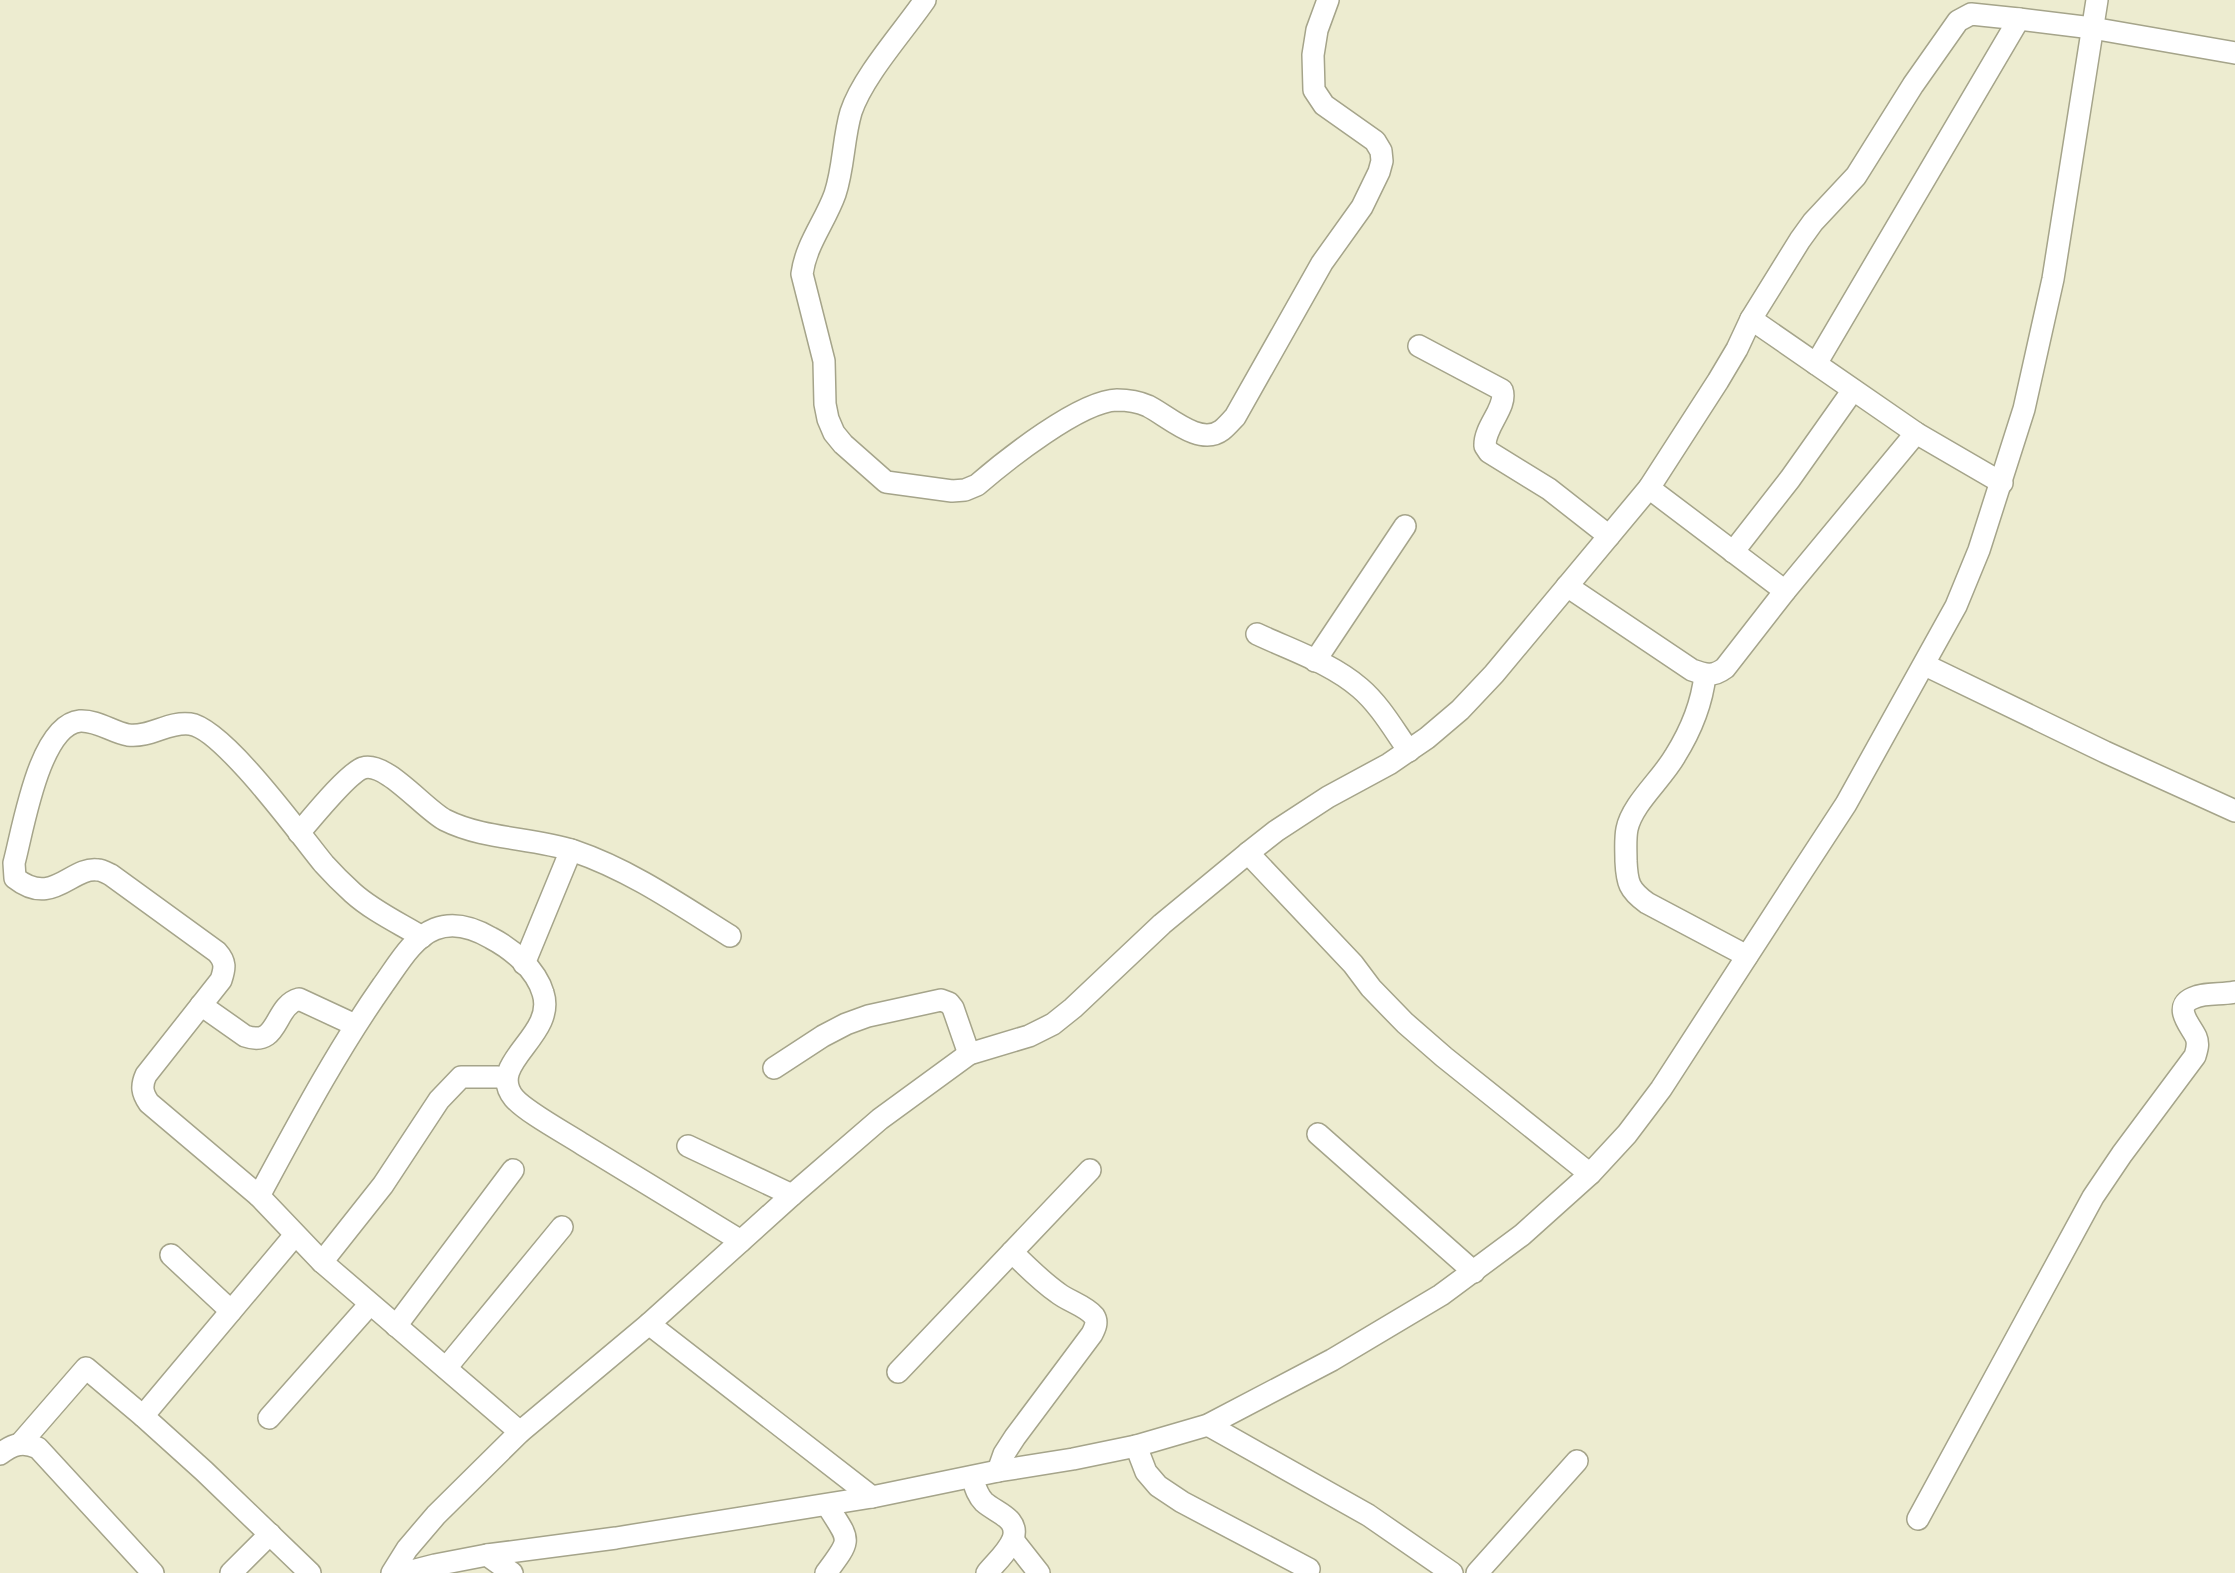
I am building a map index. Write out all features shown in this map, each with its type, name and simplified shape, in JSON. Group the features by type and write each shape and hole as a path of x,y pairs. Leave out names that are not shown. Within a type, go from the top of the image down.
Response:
{"street":[{"path":"925,0 879,64 852,109 835,194 811,241 802,274 824,361 825,404 834,433 843,444 886,482 952,491 965,490 977,484 1064,421 1097,404 1116,400 1132,401 1147,406 1194,432 1206,435 1221,431 1235,417 1322,263 1362,207 1382,161 1381,151 1374,141 1324,105 1314,90 1312,55 1317,30 1328,0"},
{"path":"404,1573 488,1555 616,1538 872,1497 1136,1446 1208,1425 1284,1387 1392,1326 1474,1272 1522,1235 1590,1174 1627,1134 1661,1089 1846,804 1956,606 1979,550 2024,409 2053,279 2097,0"},
{"path":"392,1573 407,1550 436,1515 520,1432 649,1324 880,1119 969,1054 1029,1036 1053,1024 1162,924 1276,831 1328,797 1389,764 1427,738 1467,703 1494,674 1649,488 1737,349 1751,319 1807,231 1856,176 1912,85 1958,21 1961,8 1971,14 2092,28 2235,53"},
{"path":"1816,364 2019,19"},
{"path":"1751,319 1916,433 2002,483"},
{"path":"1419,346 1502,390 1502,402 1486,431 1485,446 1489,452 1556,494 1609,537"},
{"path":"1733,552 1790,479 1854,390"},
{"path":"1567,586 1692,670 1705,675 1716,674 1725,668 1785,591 1916,433"},
{"path":"1649,488 1785,591"},
{"path":"1315,661 1405,526"},
{"path":"1257,634 1315,661 1360,688 1382,712 1408,751"},
{"path":"1925,665 2105,752 2235,811"},
{"path":"1705,675 1703,694 1677,754 1664,776 1634,812 1627,828 1628,882 1634,894 1647,903 1747,956"},
{"path":"422,937 355,895 326,867 266,790 207,732 192,724 172,725 143,735 129,735 80,721 64,728 53,739 39,770 14,863 15,878 23,884 45,888 57,886 87,870 99,869 111,875 217,952 224,960 225,968 220,980 146,1075 142,1084 143,1094 149,1103 259,1196 322,1262 520,1432"},
{"path":"299,833 352,775 363,768 374,768 387,773 427,808 446,820 471,830 571,850 607,863 644,882 730,936"},
{"path":"525,964 571,850"},
{"path":"1248,853 1353,964 1371,988 1405,1023 1590,1174"},
{"path":"259,1196 355,1025 402,957 422,937 435,929 454,925 474,928 516,955 525,964 543,993 544,1013 538,1030 514,1059 508,1073 507,1086 515,1099 556,1128 741,1241"},
{"path":"1918,1519 2093,1197 2195,1056 2198,1046 2197,1038 2184,1019 2183,1011 2186,1004 2191,998 2203,995 2235,992"},
{"path":"201,1005 245,1036 253,1039 263,1039 270,1033 292,1001 299,999 355,1025"},
{"path":"774,1068 846,1024 868,1016 934,1000 949,1003 954,1008 969,1054"},
{"path":"322,1262 383,1185 439,1100 461,1077 498,1077"},
{"path":"1318,1134 1474,1272"},
{"path":"688,1146 792,1195"},
{"path":"396,1326 513,1170"},
{"path":"898,1372 1090,1170"},
{"path":"446,1368 562,1227"},
{"path":"143,1416 295,1235"},
{"path":"998,1471 1004,1454 1015,1437 1092,1334 1096,1324 1094,1317 1058,1294 1012,1252"},
{"path":"171,1255 231,1311"},
{"path":"269,1418 370,1304"},
{"path":"649,1324 872,1497"},
{"path":"20,1444 86,1368 143,1416 310,1573"},
{"path":"1208,1425 1368,1515 1452,1573"},
{"path":"0,1454 20,1444 38,1448 153,1573"},
{"path":"1136,1446 1146,1472 1158,1486 1182,1502 1309,1569"},
{"path":"1477,1573 1577,1461"},
{"path":"972,1477 985,1503 1010,1519 1014,1529 1012,1540 987,1573"},
{"path":"826,1573 845,1546 846,1540 845,1534 827,1505"},
{"path":"231,1573 270,1534"},
{"path":"1012,1540 1039,1573"},
{"path":"488,1555 512,1573"}]}
